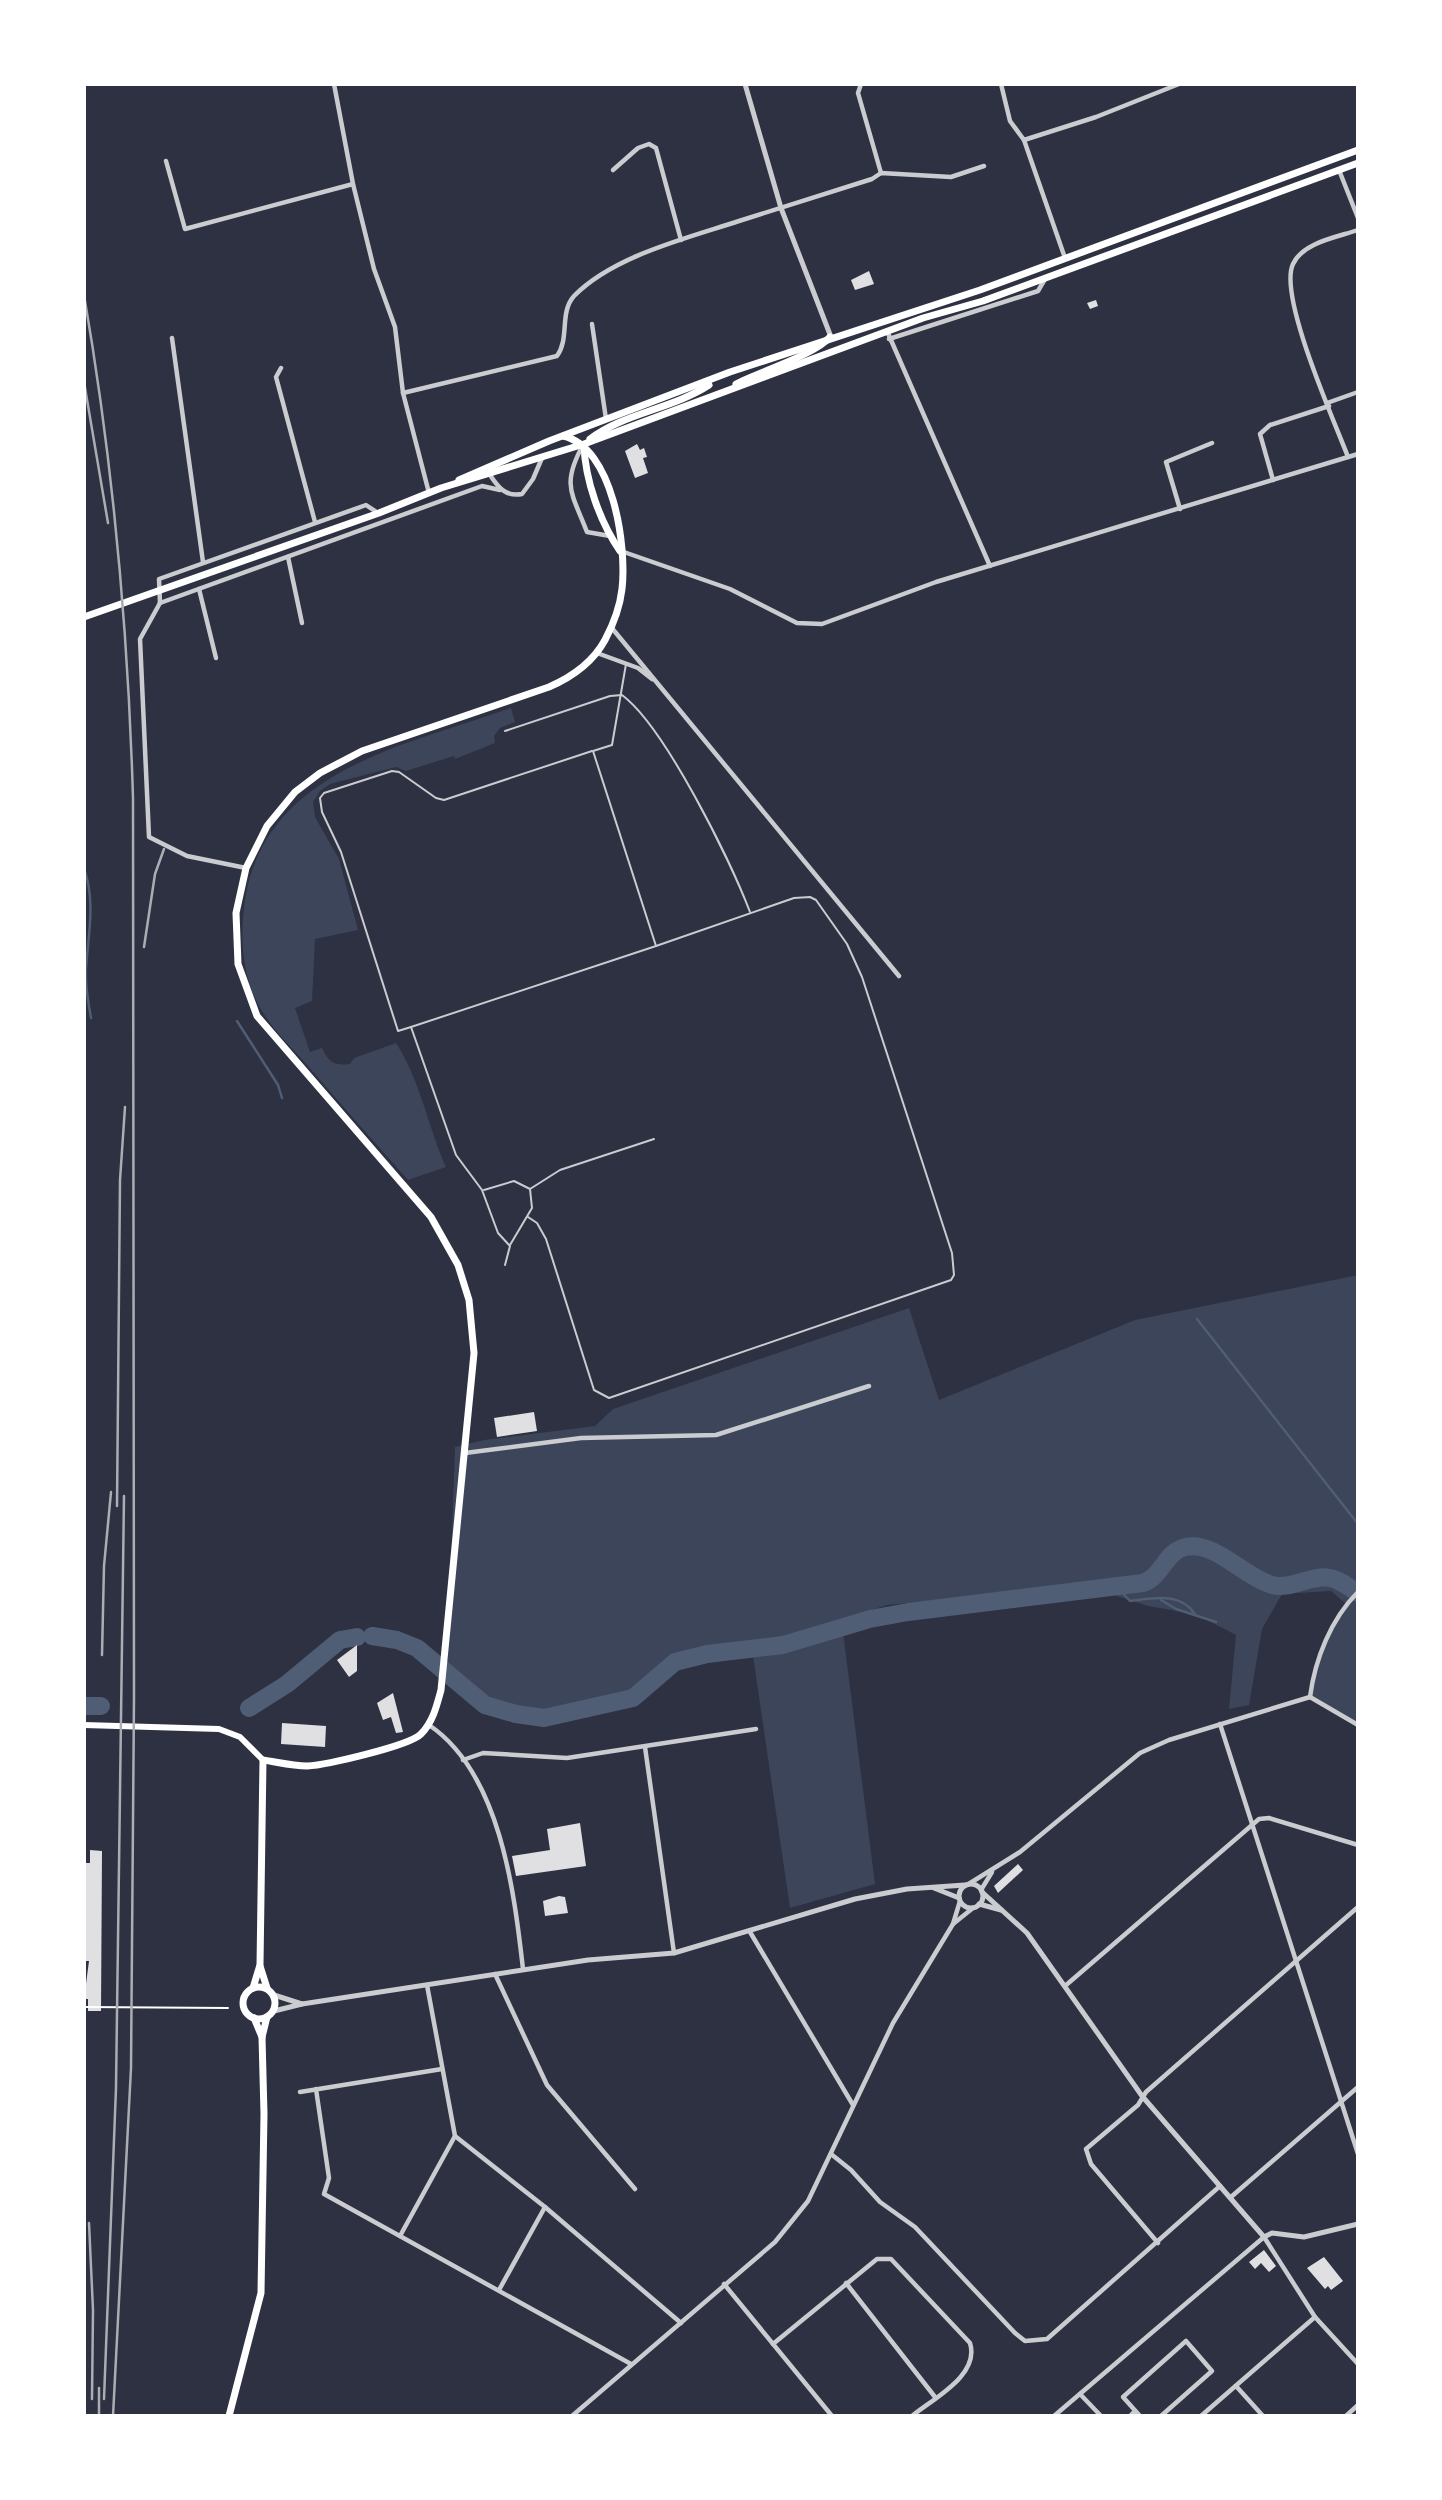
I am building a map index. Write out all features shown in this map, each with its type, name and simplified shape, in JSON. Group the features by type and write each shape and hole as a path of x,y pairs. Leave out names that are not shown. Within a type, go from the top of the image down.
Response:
{"main road":[{"path":"84,617 379,513 563,436 730,372 980,290 1358,150"},
{"path":"441,488 583,444 1358,163"},
{"path":"831,337 842,348"},
{"path":"705,400 772,366 821,348 831,337"},
{"path":"583,444 604,429 687,399 730,372"},
{"path":"84,1725 219,1729 240,1737 263,1760 303,1766 326,1765 368,1751 406,1743 420,1736 429,1725 441,1689 465,1453 475,1343 469,1300 458,1265 430,1217 257,1016 241,979 236,954 236,913 246,868 274,815 295,792 320,773 362,751 549,688 573,675 597,653 615,617 622,590 622,532 600,467 583,444 563,436"},
{"path":"583,444 585,468 610,536 621,551"},
{"path":"262,2037 254,2018 246,2013 243,2001 253,1988 260,1965 263,1760"},
{"path":"229,2416 261,2293 264,2114 262,2037 274,1995 267,1988 260,1965"},
{"path":"253,1988 267,1988"},
{"path":"254,2018 270,2014"}],"street":[{"path":"334,84 353,184 374,270 395,327 403,393 429,493"},
{"path":"745,84 782,208 831,337"},
{"path":"861,84 858,93 881,173"},
{"path":"1001,84 1010,121 1024,140 1065,258"},
{"path":"1024,140 1096,117 1179,84"},
{"path":"613,170 638,148 649,144 656,148 681,240"},
{"path":"166,161 185,229 353,184"},
{"path":"403,393 557,356 563,347 566,307 583,289 636,257 872,179 881,173 951,177 984,166"},
{"path":"1339,170 1358,218"},
{"path":"1348,457 1307,352 1289,281 1294,262 1306,248 1358,229"},
{"path":"593,324 606,419"},
{"path":"888,335 990,566"},
{"path":"172,338 203,562"},
{"path":"281,368 276,377 315,522"},
{"path":"1273,480 1260,434 1270,425 1358,392"},
{"path":"1180,509 1166,463 1212,443"},
{"path":"583,444 572,465 568,483 587,532 610,536"},
{"path":"621,551 730,589 797,623 809,626 990,566 1358,454"},
{"path":"160,603 482,486 514,495 524,493 542,457"},
{"path":"490,475 500,490"},
{"path":"246,868 187,856 149,837 140,639 160,603 159,579 366,505 379,513"},
{"path":"288,557 302,623"},
{"path":"199,589 216,658"},
{"path":"611,627 899,976"},
{"path":"597,653 638,668 661,687"},
{"path":"465,1453 581,1438 716,1435 869,1387"},
{"path":"1310,1697 1324,1647 1346,1604 1358,1592"},
{"path":"572,2416 775,2242 808,2201 910,1991 953,1924 966,1885 1020,1852 1140,1753 1220,1724 1310,1697 1358,1725"},
{"path":"1220,1724 1358,2154"},
{"path":"429,1725 463,1759 496,1823 523,1969"},
{"path":"463,1759 483,1753 567,1758 756,1728"},
{"path":"645,1747 674,1953"},
{"path":"1065,1986 1252,1823 1269,1818 1358,1845"},
{"path":"979,1904 982,1891 995,1868"},
{"path":"270,2014 302,2004 523,1969 674,1953 855,1899 975,1885 1027,1933 1142,2096 1265,2237 1315,2317 1358,2364"},
{"path":"934,1888 972,1908"},
{"path":"953,1924 979,1904 1004,1911"},
{"path":"1158,2243 1091,2165 1086,2149 1138,2105 1142,2096 1358,1907"},
{"path":"750,1932 853,2105"},
{"path":"495,1974 547,2085 635,2189"},
{"path":"400,2236 455,2136 427,1985"},
{"path":"274,1995 302,2004"},
{"path":"300,2092 442,2069"},
{"path":"1231,2197 1358,2087"},
{"path":"316,2089 329,2178 324,2194 631,2364"},
{"path":"455,2136 545,2207 681,2323"},
{"path":"831,2154 880,2202 915,2227 1025,2341 1046,2339 1220,2186"},
{"path":"499,2290 545,2207"},
{"path":"1054,2416 1265,2237 1272,2233 1304,2237 1358,2224"},
{"path":"773,2344 877,2259 891,2259 970,2343 972,2362 968,2370 912,2416"},
{"path":"846,2283 935,2397"},
{"path":"724,2284 832,2416"},
{"path":"1202,2416 1315,2317"},
{"path":"1140,2416 1123,2397 1186,2341 1212,2371 1161,2416"},
{"path":"1236,2386 1263,2416"},
{"path":"1080,2394 1101,2416"},
{"path":"1346,2416 1358,2405"},
{"path":"1130,2416 1135,2411"}],"lane":[{"path":"528,1217 537,1223 546,1239 594,1390 609,1398 951,1280 954,1275 952,1253 862,977 847,944 816,900 810,897 794,898 398,1031 341,852 323,812 320,798 330,789 391,771 399,772 436,798 444,800 612,745 626,663"},
{"path":"505,731 610,696 622,695"},
{"path":"622,695 648,722 681,774 738,881 750,914"},
{"path":"593,751 656,946"},
{"path":"411,1027 456,1154 482,1191 498,1233 510,1246"},
{"path":"530,1189 561,1170 654,1139"},
{"path":"482,1191 514,1181 530,1189"},
{"path":"505,1265 510,1246 528,1217 533,1202 530,1189"}],"path":[{"path":"84,2007 228,2008"}],"shaded area":[{"path":"511,708 515,722 500,728 494,736 495,743 455,759 454,756 406,771 396,767 330,784 320,791 313,802 315,817 339,859 358,930 315,939 312,1001 295,1008 310,1052 322,1048 327,1057 336,1064 350,1064 354,1058 396,1043 418,1088 446,1167 408,1180 264,1014 246,971 242,933 244,908 255,862 277,824 307,795 343,771 383,752"},
{"path":"1358,1275 1358,1725 1310,1697 1324,1647 1346,1604 1331,1591 1282,1594 1262,1629 1249,1705 1229,1709 1236,1635 1195,1614 1148,1606 1114,1595 1070,1600 968,1597 887,1605 791,1636 700,1648 660,1674 633,1698 544,1718 516,1714 485,1705 447,1673 455,1447 484,1440 595,1426 613,1409 909,1308 939,1400 1135,1320"},
{"path":"843,1632 875,1884 790,1908 753,1656 784,1650"}],"building":[{"path":"869,271 874,284 855,290 851,280"},
{"path":"1096,300 1098,306 1090,309 1087,303"},
{"path":"637,444 640,450 644,448 647,457 643,458 648,473 635,478 625,451"},
{"path":"534,1412 537,1431 497,1437 494,1418"},
{"path":"357,1645 357,1671 349,1677 337,1660"},
{"path":"393,1693 403,1732 396,1733 391,1717 383,1720 377,1703"},
{"path":"282,1723 326,1726 325,1747 281,1744"},
{"path":"580,1823 586,1866 516,1876 512,1856 550,1850 547,1829"},
{"path":"90,1850 102,1851 101,2011 88,2011 88,1999 84,1999 89,1961 84,1961 84,1863 90,1863"},
{"path":"1018,1864 1023,1870 998,1893 994,1886"},
{"path":"565,1897 568,1913 545,1916 543,1901"},
{"path":"1264,2250 1276,2266 1269,2272 1261,2263 1255,2269 1249,2262"},
{"path":"1324,2257 1343,2281 1331,2290 1328,2286 1325,2289 1307,2268"}],"waterway":[{"path":"84,869 90,893 86,975 91,1018"},
{"path":"237,1021 278,1085 282,1098"},
{"path":"1197,1319 1358,1524"},
{"path":"372,1636 397,1640 417,1648 485,1705 516,1714 544,1718 633,1698 675,1662 707,1654 783,1645 870,1619 908,1612 1143,1583 1150,1580 1173,1553 1186,1547 1208,1549 1272,1585 1287,1585 1323,1577 1341,1582 1358,1593"},
{"path":"1116,1586 1130,1601 1174,1599 1182,1602 1195,1614"},
{"path":"1161,1600 1176,1609 1216,1622"},
{"path":"249,1708 287,1684 340,1640 357,1637"},
{"path":"84,1706 101,1706"}],"railway":[{"path":"84,295 118,546 133,798 134,1697 131,2068 113,2416"},
{"path":"84,382 108,523"},
{"path":"144,947 155,874 164,849"},
{"path":"117,1506 120,1180 125,1107"},
{"path":"102,1655 104,1566 111,1492"},
{"path":"104,2399 116,2088 124,1496"},
{"path":"89,2223 93,2310 92,2399"},
{"path":"99,2388 99,2416"}]}
